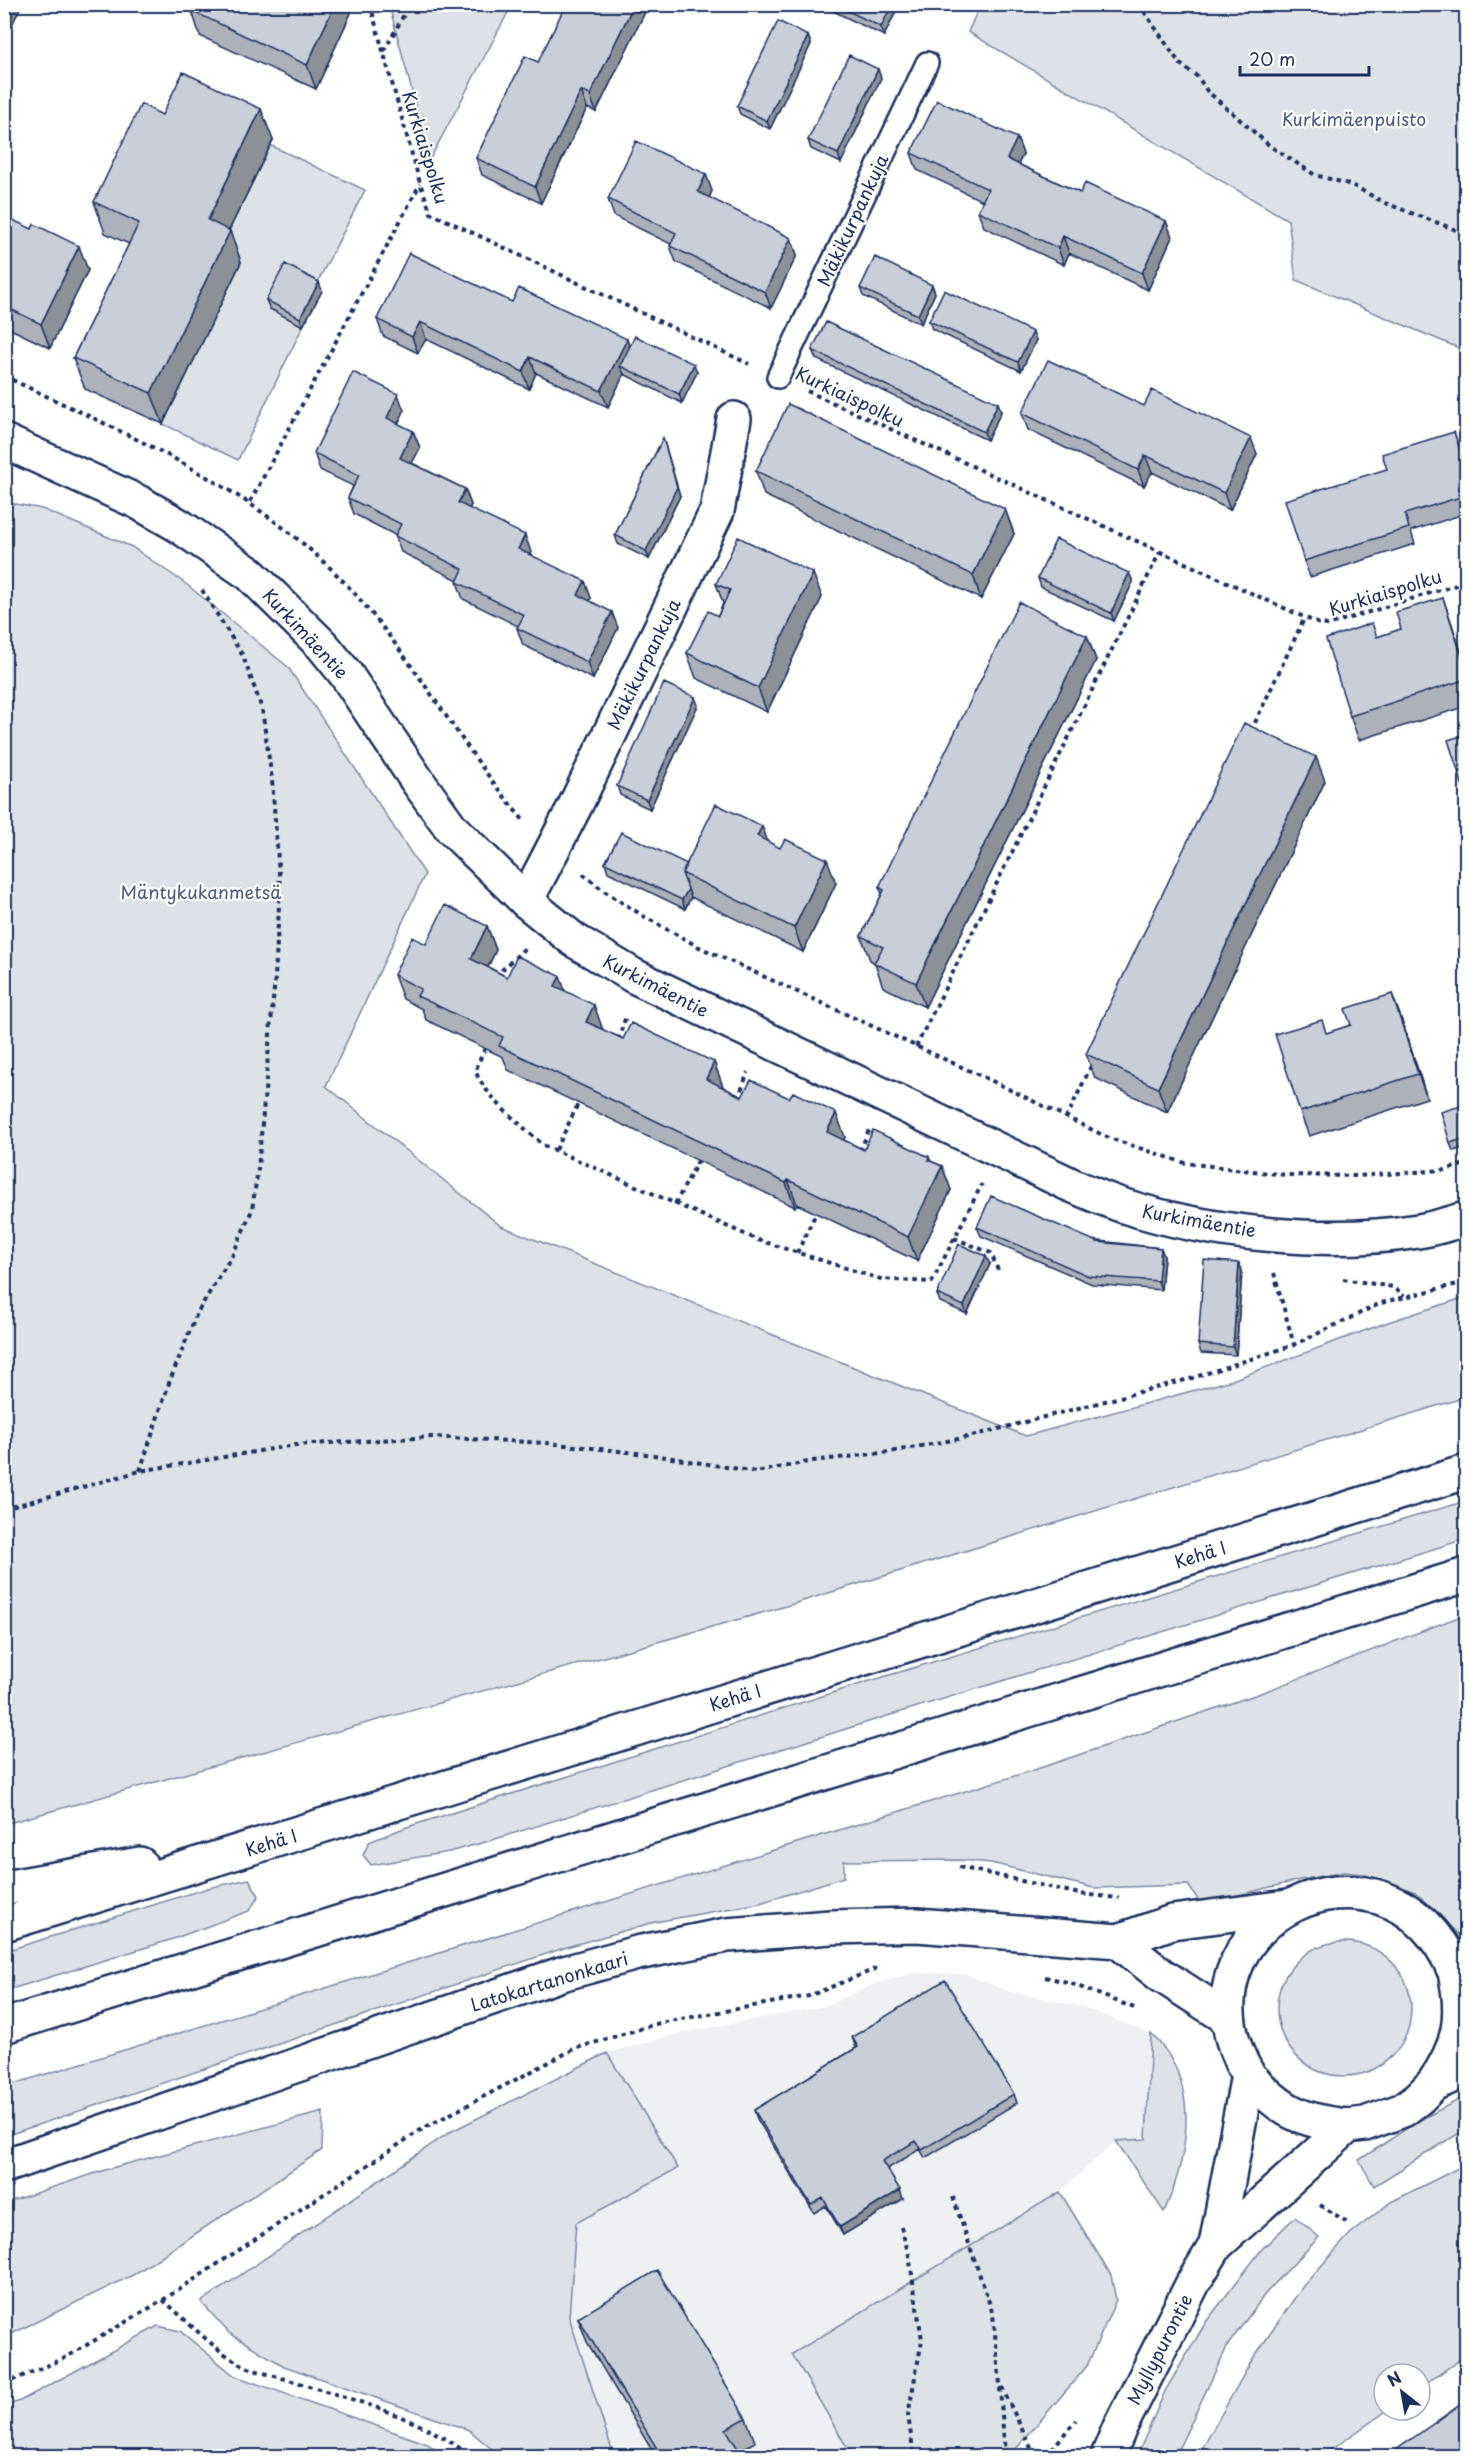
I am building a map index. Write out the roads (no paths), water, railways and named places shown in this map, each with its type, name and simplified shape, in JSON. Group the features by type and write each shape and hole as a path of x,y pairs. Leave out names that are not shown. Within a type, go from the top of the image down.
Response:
{"main road":[{"name":"Mäkikurpankuja","path":"526,901 554,850 717,511 734,419"},
{"name":"Kurkimäentie","path":"4,441 138,502 178,525 250,574 323,646 345,673 452,829 526,901 574,940 633,976 1059,1179 1124,1206 1190,1223 1258,1232 1336,1238 1420,1231 1467,1219"},
{"name":"Kehä I","path":"4,1924 1467,1472"},
{"path":"4,2026 1467,1575"},
{"path":"4,1888 286,1837"},
{"path":"1346,1892 1386,1900 1405,1909 1436,1936 1461,1974 1461,2019 1456,2042 1447,2064 1433,2084 1403,2110 1365,2124 1348,2126 1319,2123 1292,2113 1268,2097 1248,2075 1238,2058 1228,2018 1228,1996 1241,1954 1261,1928 1287,1907 1305,1899 1325,1893 1346,1892"},
{"name":"Latokartanonkaari","path":"4,2166 561,1974 637,1953 716,1937 831,1927 917,1925 1118,1941 1172,1922 1227,1917 1287,1907"},
{"path":"1118,1941 1161,1975 1228,2018"},
{"path":"4,2038 128,1988"},
{"path":"1433,2084 1467,2070"},
{"name":"Myllypurontie","path":"1216,2245 1248,2075"},
{"name":"Myllypurontie","path":"1108,2457 1125,2417 1193,2283 1216,2245 1348,2126"}],"lane":[{"name":"Mäkikurpankuja","path":"778,377 927,63"}],"park label":[{"name":"Kurkimäenpuisto","path":"1354,118"},
{"name":"Mäntykukanmetsä","path":"201,891"}]}
